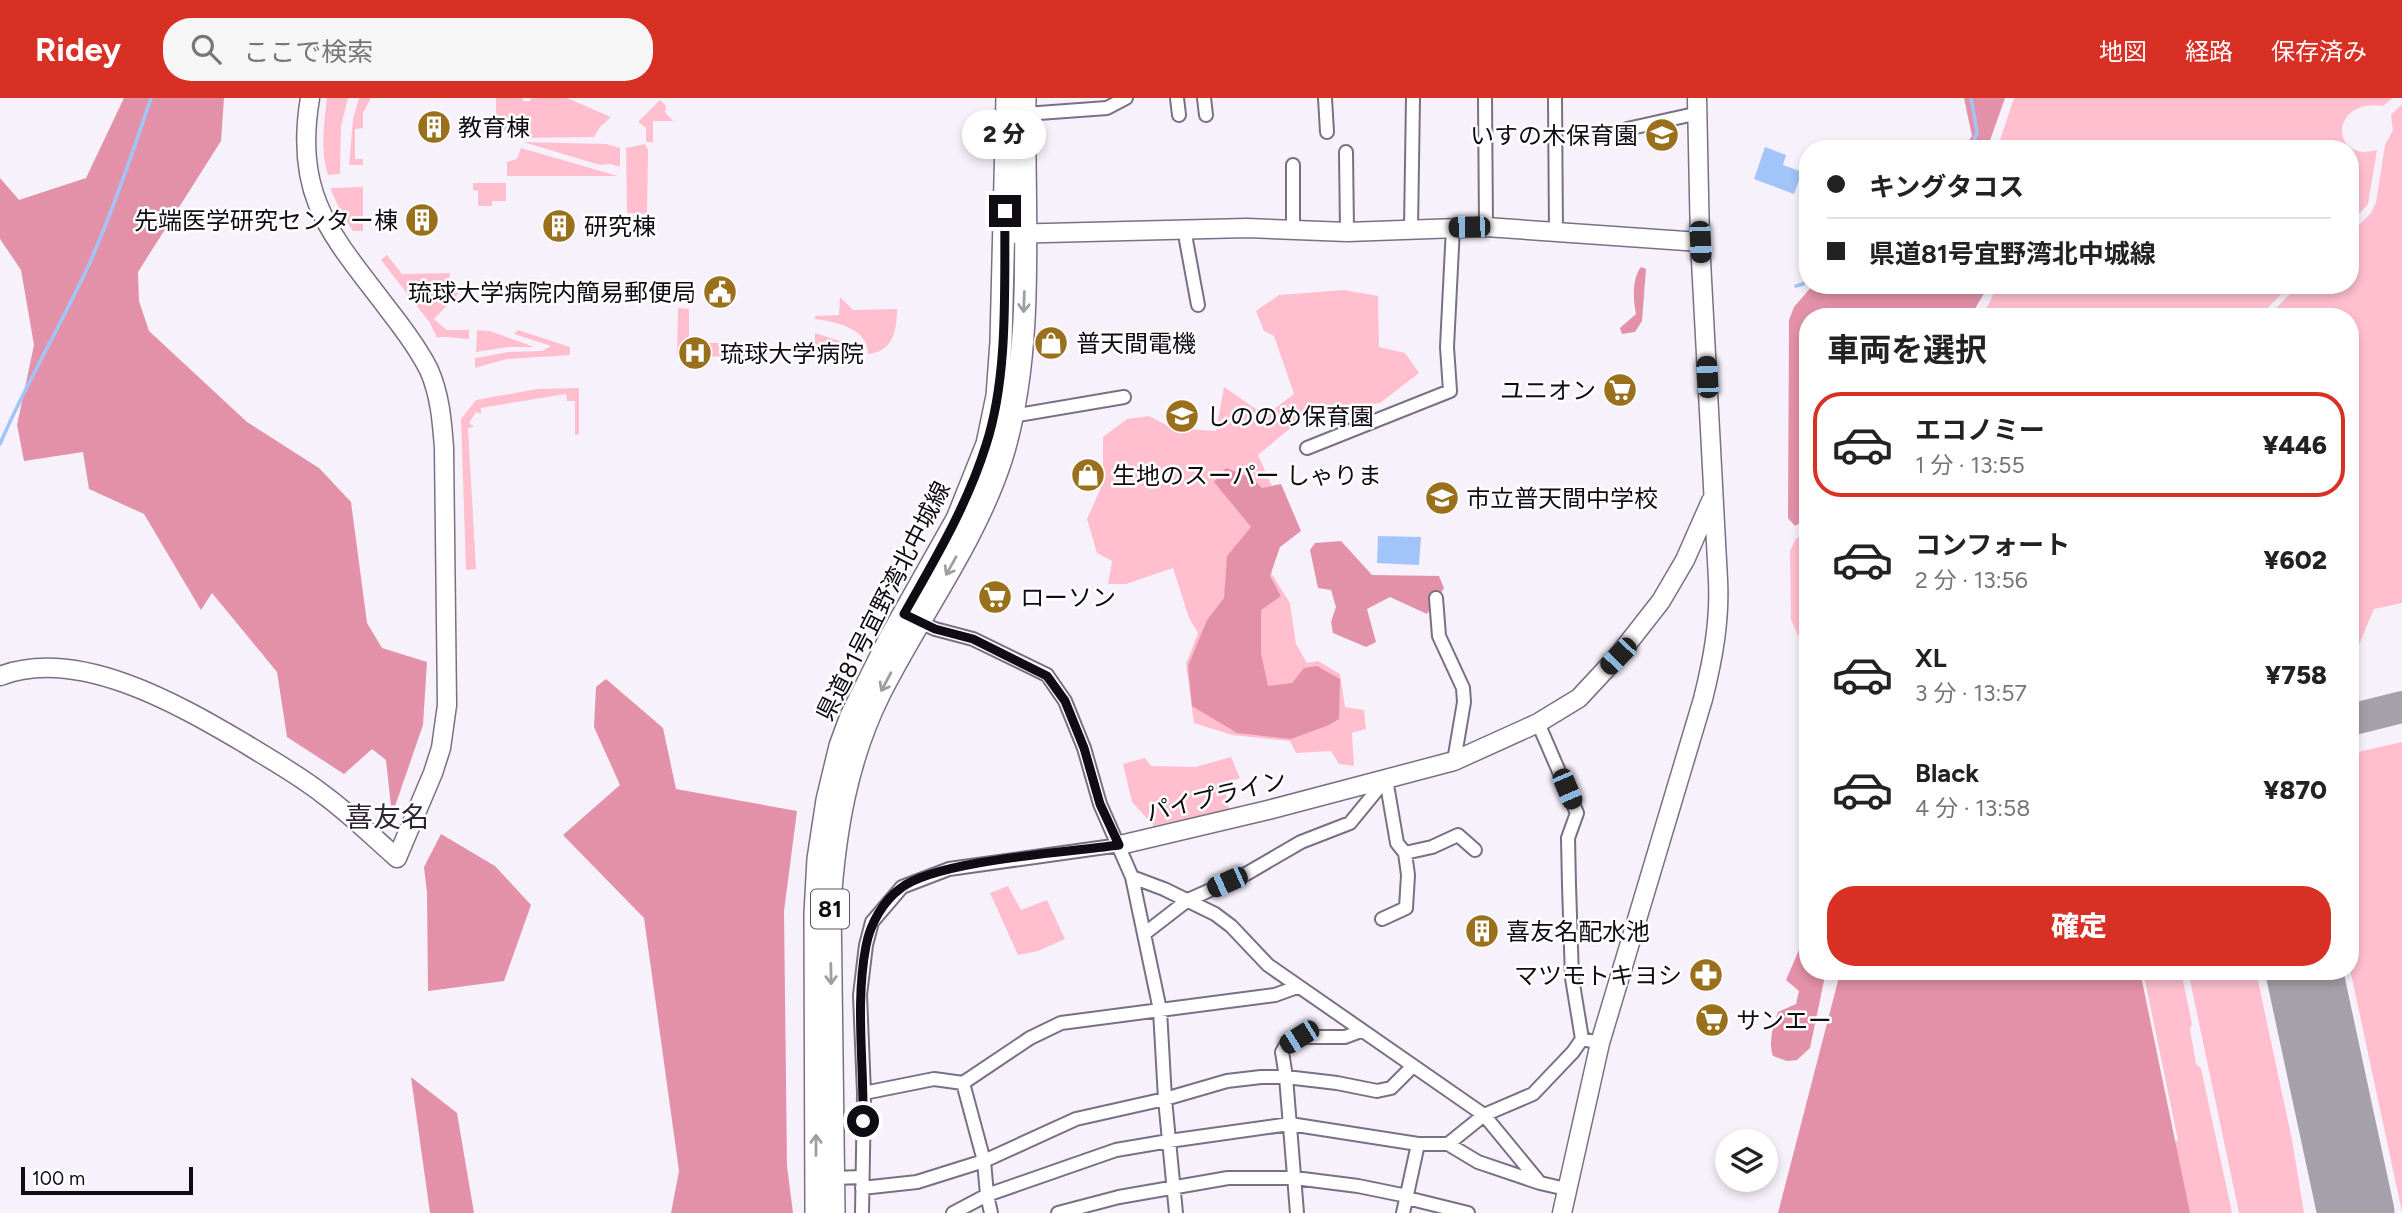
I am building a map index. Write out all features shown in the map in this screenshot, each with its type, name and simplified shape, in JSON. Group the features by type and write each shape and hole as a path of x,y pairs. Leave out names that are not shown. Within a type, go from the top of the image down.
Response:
{"main road":[{"name":"県道81号宜野湾北中城線","path":"816,1213 815,914 818,859 827,800 847,726 864,688 981,508 1001,458 1012,416 1022,341 1007,98"},
{"name":"県道81号宜野湾北中城線","path":"834,1213 830,903 841,807 856,749 911,618 957,519 986,444 997,396 1025,106"}],"street":[{"path":"0,676 19,669 49,667 85,673 137,688 187,710 312,785 397,858 433,773 441,748 447,705 444,448 438,394 410,338 335,238 318,208 306,156 306,121 310,98"},
{"path":"1025,106 1107,108 1126,98"},
{"path":"1177,98 1179,115"},
{"path":"1204,98 1206,115"},
{"path":"1325,98 1327,132"},
{"path":"1410,229 1412,98"},
{"path":"1485,98 1486,227"},
{"path":"1555,98 1556,233"},
{"path":"1562,1213 1591,1041 1703,699 1715,649 1719,611 1700,242 1698,106 1627,129"},
{"path":"1346,152 1347,232"},
{"path":"1293,165 1293,231"},
{"path":"1307,448 1450,391 1447,347 1453,227"},
{"path":"1014,234 1247,228 1347,232 1486,227 1700,242"},
{"path":"1188,229 1186,240 1198,305"},
{"path":"1012,416 1124,397"},
{"name":"パイプライン","path":"862,1213 864,1093 860,995 866,945 872,922 902,887 949,869 1119,845 1386,779 1454,761 1538,723 1578,698 1618,656 1661,601 1685,560 1713,495"},
{"path":"1436,597 1438,636 1463,688 1464,702 1454,761"},
{"path":"911,618 935,629 973,639 1047,676 1065,701 1084,748 1100,804 1132,877 1160,1010 1176,1213"},
{"path":"1538,723 1577,813 1568,838 1572,978 1591,1041"},
{"path":"1382,919 1406,908 1408,875 1405,853 1397,844 1386,779"},
{"path":"1144,934 1188,900 1246,874 1301,842 1350,823 1386,779"},
{"path":"1405,853 1432,847 1458,835 1475,850"},
{"path":"1132,877 1215,914 1231,926 1268,965 1297,987 1484,1115 1540,1183"},
{"path":"864,1093 934,1079 964,1083 1030,1038 1061,1023 1275,995 1297,987"},
{"path":"1297,1213 1282,1052 1286,1045 1299,1037 1345,1037 1361,1031"},
{"path":"1448,1144 1484,1115 1533,1094 1573,1052 1591,1041"},
{"path":"834,1178 862,1182 918,1182 984,1161 1076,1119 1165,1099 1227,1081 1286,1077 1377,1091 1391,1088 1412,1067"},
{"path":"964,1083 984,1161 991,1213"},
{"path":"953,1213 987,1195 1116,1150 1290,1124 1418,1143 1448,1144 1478,1162 1566,1189"},
{"path":"1403,1213 1418,1143"},
{"path":"1058,1213 1119,1197 1228,1178 1295,1178 1358,1185 1468,1213"}],"shaded area":[{"path":"124,98 224,98 221,141 138,272 139,301 149,331 247,422 319,468 351,502 367,623 382,648 427,662 423,725 392,815 386,760 372,749 344,774 287,737 277,672 212,593 201,610 144,514 89,489 83,452 24,461 17,425 34,345 21,270 0,239 0,178 19,200 86,178"},
{"path":"327,98 348,98 341,126 340,174 328,175 324,156"},
{"path":"359,98 371,98 363,113 363,128 355,129 355,159 363,159 363,165 349,165 353,119"},
{"path":"496,98 523,98 523,101 530,101 531,98 567,98 611,117 594,137 519,138 518,131 496,131"},
{"path":"1964,98 2005,98 1990,140 1969,140 1972,136"},
{"path":"2014,98 2393,98 2383,106 2365,106 2353,111 2345,120 2342,130 2344,140 2000,140"},
{"path":"660,100 673,121 653,121 653,142 646,142 646,128 638,122"},
{"path":"2402,104 2402,603 2374,609 2359,645 2359,308 2276,308 2290,294 2359,294 2359,225 2371,213 2376,202 2385,145 2393,130 2391,115"},
{"path":"523,142 606,144 620,148 620,167 600,165"},
{"path":"645,144 648,150 647,214 627,213 626,148"},
{"path":"521,148 618,176 507,176 507,162 517,159"},
{"path":"2377,150 2368,204 2359,214 2359,151"},
{"path":"473,183 506,183 506,201 492,201 492,206 478,206 478,191 473,190"},
{"path":"363,187 363,231 353,231 330,188"},
{"path":"387,255 402,274 450,273 448,285 454,292 459,293 434,319 447,330 469,330 469,339 437,338 430,323 381,260"},
{"path":"1641,267 1646,269 1642,321 1635,332 1622,334 1620,328 1636,314 1635,283"},
{"path":"1344,290 1378,296 1379,347 1405,353 1419,373 1380,403 1311,411 1258,455 1276,495 1269,570 1290,603 1296,644 1307,663 1318,661 1340,674 1345,707 1364,710 1366,729 1352,733 1354,766 1339,764 1331,751 1296,753 1290,741 1232,735 1194,723 1186,664 1198,633 1189,618 1173,568 1126,584 1108,584 1112,561 1097,553 1087,519 1103,483 1103,437 1127,419 1149,416 1172,428 1216,431 1224,387 1260,412 1274,409 1294,394 1274,336 1264,331 1256,311 1279,295"},
{"path":"1805,294 1984,294 1975,308 1799,308 1799,523 1795,526 1788,518 1789,320 1794,307"},
{"path":"1993,294 2281,294 2268,308 1986,308"},
{"path":"840,297 853,310 897,309 892,339 883,349 868,354 867,345 857,332 832,322 815,319 815,316 839,315"},
{"path":"678,308 689,309 689,343 755,343 754,356 677,357"},
{"path":"477,330 490,331 534,347 509,347 476,352"},
{"path":"518,330 570,347 570,355 507,359 475,368 475,358 509,352 542,351 551,346 514,334"},
{"path":"815,333 849,344 852,349 847,356 815,356"},
{"path":"579,388 579,434 575,435 575,401 567,401 566,394 481,408 481,414 476,412 469,423 474,427 468,428 476,569 466,570 461,419 476,400 537,389"},
{"path":"1226,468 1252,478 1262,488 1281,484 1301,531 1280,547 1270,576 1281,596 1261,610 1261,653 1268,686 1292,683 1304,668 1317,666 1340,679 1339,719 1291,739 1237,733 1192,706 1188,666 1207,620 1224,598 1227,556 1251,527 1214,482"},
{"path":"1799,537 1799,636 1791,620 1790,551"},
{"path":"1341,541 1372,575 1439,576 1444,588 1427,614 1390,597 1367,609 1376,642 1366,647 1333,633 1331,622 1336,607 1331,590 1318,588 1310,550 1315,543"},
{"path":"606,679 663,728 676,789 797,811 784,911 787,1166 793,1213 671,1213 679,1171 644,918 563,835 620,785 594,727 596,687"},
{"path":"2402,742 2402,1212 2352,980 2359,980 2359,753"},
{"path":"1231,757 1240,778 1224,784 1229,809 1154,826 1132,802 1123,764 1145,758 1151,766 1195,767"},
{"path":"441,834 495,866 531,905 504,981 428,991 427,893 424,867"},
{"path":"1008,886 1021,910 1047,900 1065,939 1038,951 1018,955 990,893"},
{"path":"1799,950 1799,980 1824,980 1810,1048 1797,1060 1787,1061 1773,1056 1771,1045 1778,1012 1796,1004 1799,991 1786,980"},
{"path":"1838,980 2142,980 2190,1213 1778,1213"},
{"path":"2145,980 2183,980 2192,1024 2190,1029 2196,1064 2201,1068 2232,1213 2078,1213 2161,1148 2178,1140"},
{"path":"2190,980 2258,980 2292,1140 2304,1213 2239,1213"},
{"path":"411,1077 457,1113 474,1213 430,1213"}],"water":[{"path":"1765,147 1786,155 1783,165 1799,171 1794,194 1754,179"},
{"path":"1378,536 1421,537 1419,565 1377,563"}],"waterway":[{"path":"0,444 91,260 151,98"},
{"path":"1971,98 1977,132 1974,140"}],"taxiway":[{"path":"2359,718 2402,707"}],"runway":[{"path":"2306,980 2356,1213"}],"place":[{"name":"教育棟","path":"434,127"},
{"name":"いすの木保育園","path":"1662,135"},
{"name":"先端医学研究センター棟","path":"422,220"},
{"name":"研究棟","path":"559,226"},
{"name":"琉球大学病院内簡易郵便局","path":"720,292"},
{"name":"普天間電機","path":"1051,343"},
{"name":"琉球大学病院","path":"695,353"},
{"name":"ユニオン","path":"1620,390"},
{"name":"しののめ保育園","path":"1182,416"},
{"name":"生地のスーパー しゃりま","path":"1088,475"},
{"name":"市立普天間中学校","path":"1442,498"},
{"name":"ローソン","path":"995,597"},
{"name":"喜友名配水池","path":"1482,931"},
{"name":"マツモトキヨシ","path":"1706,975"},
{"name":"サンエー","path":"1712,1020"}],"district":[{"name":"喜友名","path":"387,817"}],"route":[{"path":"863,1121 860,995 866,945 872,922 902,887 949,869 1119,845 1100,804 1084,748 1065,701 1047,676 973,639 935,629 904,614 957,519 986,444 997,396 1002,342 1005,211"}]}
